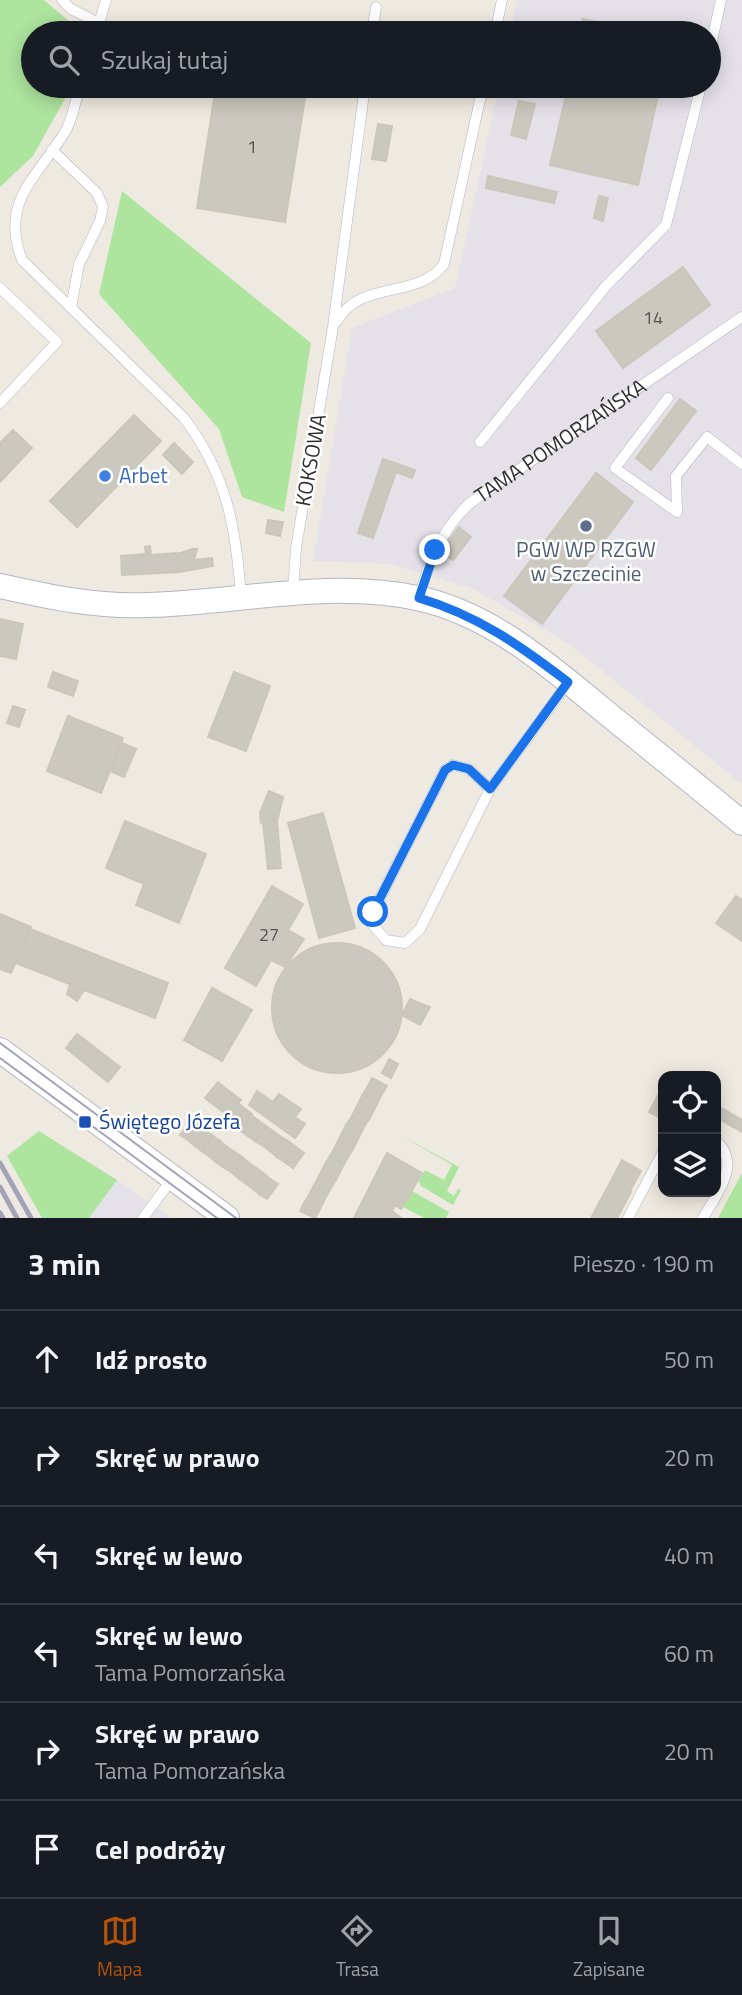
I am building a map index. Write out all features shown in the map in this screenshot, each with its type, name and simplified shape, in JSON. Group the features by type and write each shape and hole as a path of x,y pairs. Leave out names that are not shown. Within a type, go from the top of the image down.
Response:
{"street":[{"path":"0,586 56,599 106,605 181,603 293,593 372,592 419,598 459,610 489,625 568,682 742,823"},
{"path":"0,1050 227,1218"}],"lane":[{"path":"62,0 87,21"},
{"path":"99,21 106,0"},
{"path":"498,21 502,0"},
{"path":"717,21 722,0"},
{"path":"374,21 376,7"},
{"path":"7,199 66,131 76,98"},
{"name":"KOKSOWA","path":"293,593 296,548 333,327 363,98"},
{"path":"333,327 354,300 424,281 437,274 444,264 480,98"},
{"path":"480,442 606,286 666,225 698,98"},
{"path":"52,150 97,193 103,207 100,221 79,264 71,308"},
{"path":"4,237 22,260 184,418 200,439 220,478 229,506 241,597"},
{"path":"0,288 57,342 0,403"},
{"name":"TAMA POMORZAŃSKA","path":"419,598 435,550 452,522 470,503 742,317"},
{"path":"668,398 615,468 677,512 677,476 707,437 742,464"},
{"path":"490,789 469,769 453,765 445,770 373,912 372,924 386,940 405,943 420,929 490,789 568,682"},
{"path":"721,1147 728,1156 729,1172 721,1186"},
{"path":"628,1218 658,1161"},
{"path":"143,1218 172,1178"},
{"path":"703,1218 715,1197"}],"shaded area":[{"path":"517,0 742,0 742,784 568,643 471,588 389,564 313,561 352,328 455,288 496,98 721,98 721,21 513,21"},
{"path":"117,1180 171,1218 85,1218"}],"green space":[{"path":"0,0 44,0 69,21 21,21 21,98 65,98 33,156 0,187"},
{"path":"122,191 311,343 284,512 242,497 219,429 99,294"},
{"path":"39,1131 117,1180 89,1218 42,1218 7,1156"},
{"path":"398,1134 459,1167 447,1191 454,1196 458,1189 461,1190 453,1205 421,1186 419,1181 425,1170 444,1180 452,1165"},
{"path":"742,1173 742,1218 718,1218"},
{"path":"412,1191 449,1212 446,1218 424,1218 403,1207"}],"building":[{"path":"214,98 305,98 285,222 197,208"},
{"path":"565,98 657,98 638,185 550,165"},
{"path":"519,101 535,104 526,139 511,135"},
{"path":"378,124 392,126 386,161 372,159"},
{"path":"488,176 557,192 554,203 486,188"},
{"path":"599,196 608,198 603,221 594,218"},
{"path":"683,267 710,305 623,368 596,331"},
{"path":"680,399 696,411 651,470 636,458"},
{"path":"134,415 161,441 77,527 50,501"},
{"path":"13,430 32,448 0,482 0,443"},
{"path":"174,443 193,462 182,474 163,455"},
{"path":"383,459 415,470 412,478 396,472 373,538 358,533"},
{"name":"PGW WP RZGW w Szczecinie","path":"596,473 633,502 542,624 504,596"},
{"path":"268,520 283,522 280,536 266,533"},
{"path":"459,527 471,537 453,560 441,551"},
{"path":"150,546 151,555 177,553 179,572 122,575 121,556 146,554 145,547"},
{"path":"197,549 194,560 212,558 213,566 179,572 178,554"},
{"path":"0,619 23,624 16,659 0,656"},
{"path":"53,672 78,681 73,696 48,687"},
{"path":"234,672 270,686 246,751 208,737"},
{"path":"13,706 25,710 19,727 7,723"},
{"path":"68,716 123,738 101,793 47,771"},
{"path":"122,743 136,749 124,777 110,771"},
{"path":"269,791 283,797 277,821 261,823 260,813"},
{"path":"323,813 355,928 319,938 288,823"},
{"path":"125,821 206,854 179,923 136,905 144,884 106,868"},
{"path":"277,821 281,868 268,869 263,823"},
{"path":"272,886 303,904 288,930 304,939 285,967 271,960 256,986 225,968"},
{"path":"736,896 742,900 742,941 716,923"},
{"path":"0,914 31,927 11,973 0,969"},
{"path":"30,929 168,983 155,1018 16,963"},
{"path":"337,943 362,948 383,962 397,983 402,1008 397,1033 383,1054 362,1068 337,1073 312,1068 291,1054 277,1033 272,1008 277,983 291,962 312,948"},
{"path":"70,984 84,990 77,1001 67,994"},
{"path":"212,988 252,1010 222,1061 184,1040"},
{"path":"410,999 419,1003 411,1020 402,1015"},
{"path":"419,1003 430,1007 420,1025 411,1020"},
{"path":"77,1034 120,1067 108,1082 66,1048"},
{"path":"389,1059 398,1064 391,1078 382,1073"},
{"path":"372,1078 387,1086 382,1094 368,1086"},
{"path":"218,1082 225,1088 214,1105 205,1098"},
{"path":"368,1086 382,1094 378,1102 363,1094"},
{"path":"225,1088 233,1094 221,1110 214,1105"},
{"path":"257,1091 273,1102 279,1094 301,1109 295,1117 305,1124 295,1138 249,1105"},
{"path":"233,1094 241,1100 228,1116 221,1110"},
{"path":"363,1094 378,1102 374,1110 359,1102"},
{"path":"658,1096 658,1116 649,1112"},
{"path":"359,1102 374,1110 370,1118 355,1110"},
{"path":"238,1103 245,1109 233,1124 226,1118"},
{"path":"721,1108 742,1120 742,1132 721,1120"},
{"path":"245,1109 252,1114 241,1130 233,1124"},
{"path":"355,1110 370,1118 365,1125 351,1118"},
{"path":"251,1115 259,1121 248,1136 241,1131"},
{"path":"351,1118 365,1125 361,1133 346,1125"},
{"path":"191,1120 199,1125 188,1140 180,1135"},
{"path":"259,1121 266,1126 255,1141 248,1136"},
{"path":"199,1125 206,1131 195,1146 188,1140"},
{"path":"346,1125 361,1133 357,1141 342,1133"},
{"path":"266,1126 273,1131 263,1146 255,1141"},
{"path":"206,1131 213,1136 202,1151 195,1146"},
{"path":"273,1131 280,1136 270,1151 263,1146"},
{"path":"342,1133 357,1141 353,1149 338,1141"},
{"path":"213,1136 220,1141 209,1156 202,1151"},
{"path":"280,1136 288,1141 277,1157 270,1151"},
{"path":"220,1141 227,1147 216,1162 209,1156"},
{"path":"288,1141 296,1147 286,1163 277,1157"},
{"path":"338,1141 353,1149 348,1157 334,1149"},
{"path":"227,1147 235,1152 223,1167 216,1162"},
{"path":"296,1147 304,1153 293,1168 286,1163"},
{"path":"334,1149 348,1157 344,1164 330,1156"},
{"path":"235,1152 242,1157 231,1172 223,1167"},
{"path":"387,1153 422,1173 401,1209 395,1205 392,1211 401,1218 354,1218"},
{"path":"330,1156 344,1164 340,1172 325,1164"},
{"path":"242,1157 249,1163 238,1178 231,1172"},
{"path":"622,1160 641,1171 630,1191 611,1181"},
{"path":"249,1163 256,1168 245,1183 238,1178"},
{"path":"325,1164 340,1172 336,1180 321,1172"},
{"path":"256,1168 263,1173 252,1188 245,1183"},
{"path":"321,1172 336,1180 331,1188 317,1180"},
{"path":"263,1173 270,1179 259,1194 252,1188"},
{"path":"270,1179 278,1184 267,1199 259,1194"},
{"path":"317,1180 331,1188 327,1195 313,1187"},
{"path":"611,1181 631,1192 617,1218 591,1218"},
{"path":"313,1187 327,1195 323,1203 309,1195"},
{"path":"309,1195 323,1203 319,1211 304,1203"},
{"path":"304,1203 319,1211 315,1218 300,1211"}],"tram line":[{"path":"0,1043 236,1218"},
{"path":"0,1058 217,1218"}],"railway":[{"path":"0,1163 31,1218"},
{"path":"0,1187 17,1218"},
{"path":"0,1213 3,1218"}],"place":[{"name":"Arbet","path":"105,476"},
{"name":"PGW WP RZGW w Szczecinie","path":"586,526"},
{"name":"Świętego Józefa","path":"85,1122"}],"route":[{"path":"373,912 445,770 453,765 460,765 469,769 490,789 568,682 489,625 459,610 419,598 435,550"}]}
